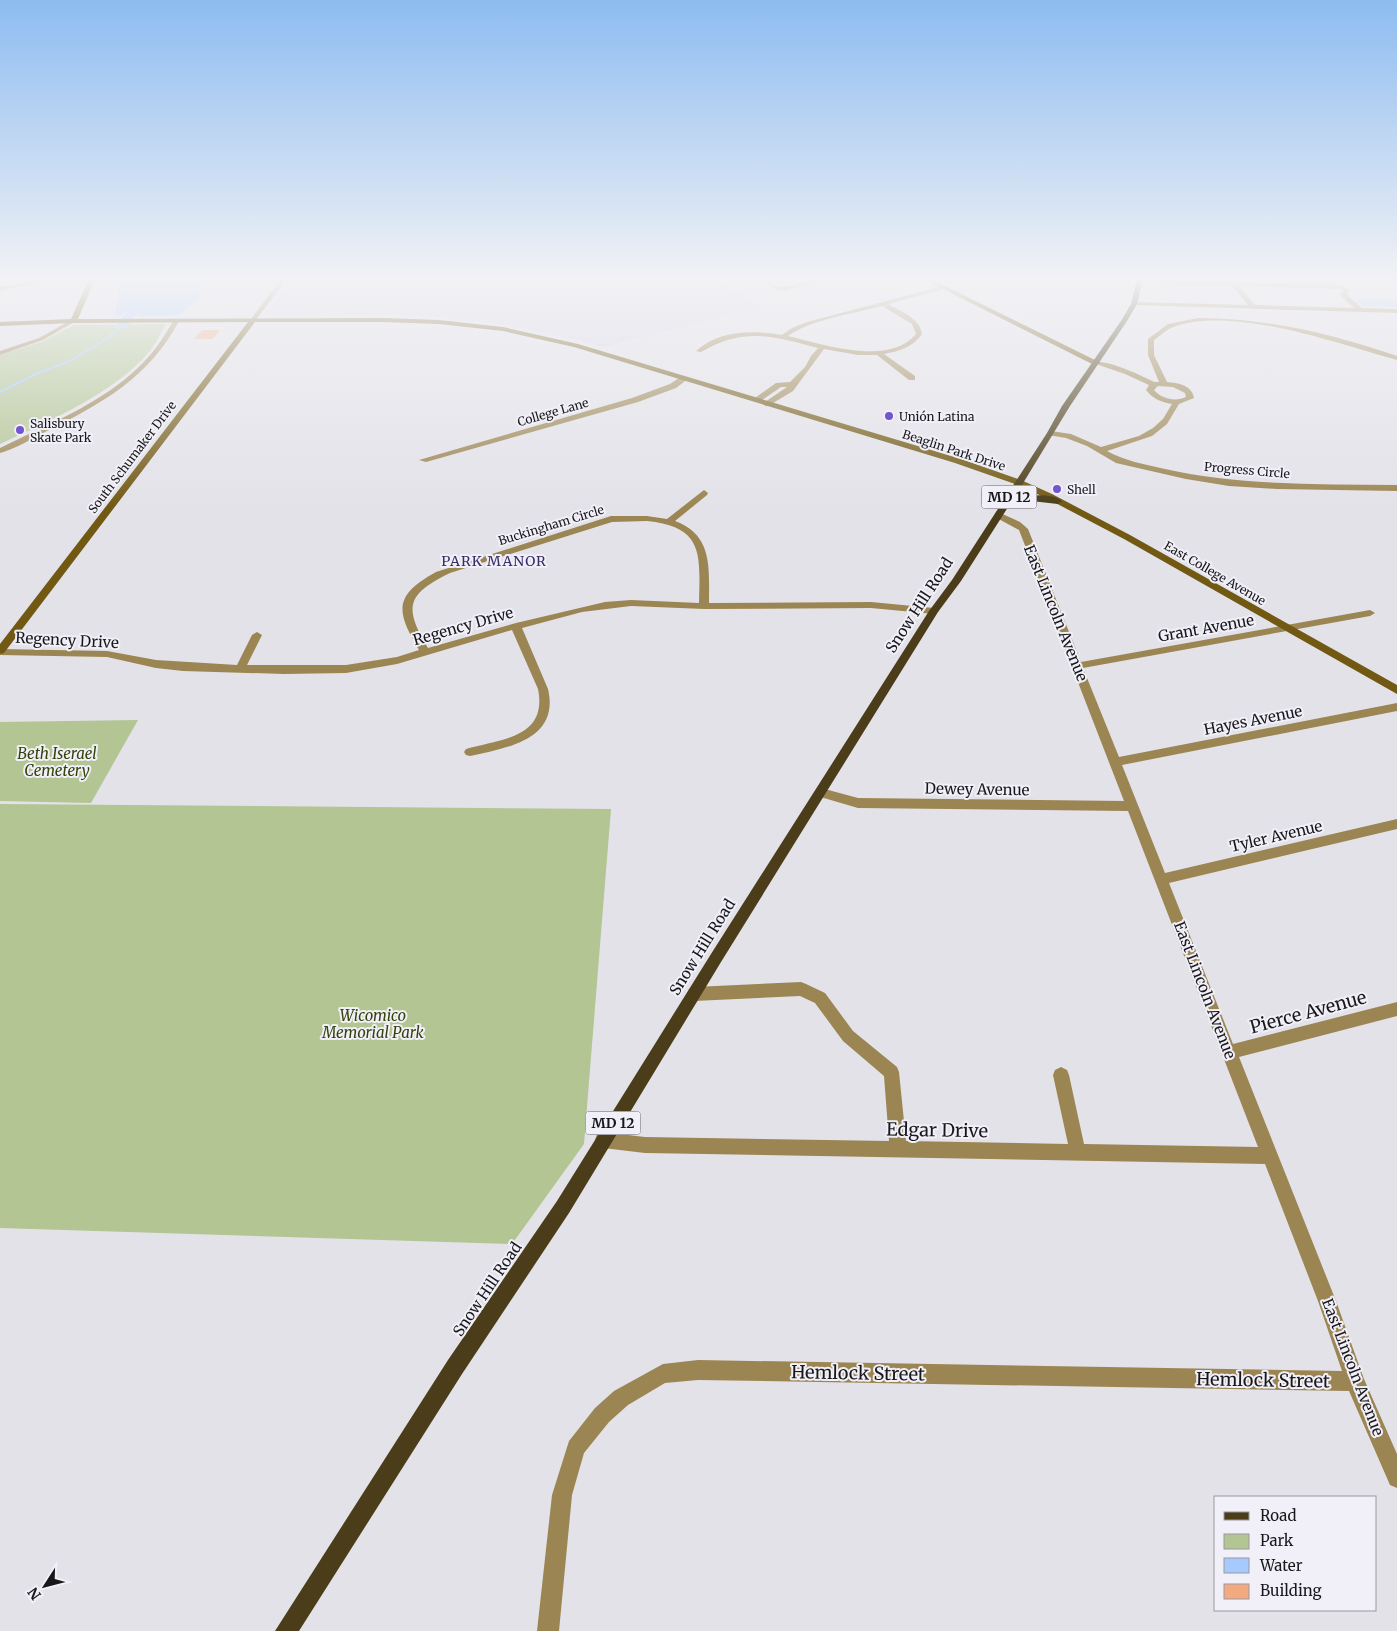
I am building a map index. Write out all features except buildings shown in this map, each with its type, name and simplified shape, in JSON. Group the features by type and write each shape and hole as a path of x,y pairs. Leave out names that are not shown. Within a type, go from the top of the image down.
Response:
{"main road":[{"name":"South Schumaker Drive","path":"0,651 226,355"},
{"name":"Beaglin Park Drive","path":"609,355 958,461 1018,482"},
{"path":"1081,355 1097,363"},
{"name":"Snow Hill Road","path":"286,1631 455,1367 564,1207 603,1140 934,612 1051,433 1066,406 1102,355"},
{"name":"East College Avenue","path":"1018,482 1058,500 1127,537 1397,690"},
{"path":"1006,502 1032,498 1058,500"}],"street":[{"path":"0,451 79,410 134,376 153,355"},
{"path":"768,404 790,389 792,384 804,373 815,355"},
{"path":"882,355 912,378"},
{"path":"1150,355 1164,384"},
{"path":"1097,363 1128,372 1154,385 1164,384 1181,387 1189,392 1190,398 1177,401 1164,400 1154,395 1150,390 1154,385"},
{"name":"College Lane","path":"424,460 635,400 673,386 685,378"},
{"path":"756,400 779,385 792,384"},
{"path":"1100,450 1146,436 1156,430 1163,424 1177,401"},
{"name":"Progress Circle","path":"1051,433 1079,439 1110,457 1127,463 1229,483 1277,486 1397,488"},
{"path":"668,522 704,493"},
{"name":"East Lincoln Avenue","path":"998,515 1023,529 1328,1301 1356,1381 1397,1478"},
{"name":"Buckingham Circle","path":"425,652 408,622 407,605 418,589 430,579 447,571 611,519 639,518 668,522 681,526 692,534 698,544 703,576 704,606"},
{"name":"Regency Drive","path":"0,651 107,654 156,664 240,669 346,669 397,660 516,626 605,605 632,603 704,606 871,605 934,612"},
{"name":"Grant Avenue","path":"1077,666 1370,613"},
{"path":"470,752 510,744 531,732 544,714 546,702 544,691 520,644 516,626"},
{"path":"240,669 257,634"},
{"name":"Hayes Avenue","path":"1115,762 1397,707"},
{"name":"Dewey Avenue","path":"821,793 858,803 1133,806"},
{"name":"Tyler Avenue","path":"1162,879 1397,824"},
{"path":"694,994 801,989 820,998 848,1036 891,1072 898,1149"},
{"name":"Pierce Avenue","path":"1229,1052 1397,1009"},
{"path":"1060,1075 1078,1153"},
{"name":"Edgar Drive","path":"603,1140 646,1146 1271,1156"},
{"name":"Hemlock Street","path":"548,1631 562,1495 576,1448 602,1415 621,1398 663,1374 698,1370 1356,1381"}],"green space":[{"path":"0,355 146,355 119,380 100,393 39,426 0,444"},
{"name":"Beth Iserael Cemetery","path":"138,720 91,803 0,801 0,722"},
{"name":"Wicomico Memorial Park","path":"0,804 611,809 584,1144 512,1244 0,1228"}],"waterway":[{"path":"0,392 79,355"}],"place":[{"name":"Unión Latina","path":"889,416"},
{"name":"Salisbury Skate Park","path":"20,430"},
{"name":"Shell","path":"1057,489"}],"district":[{"name":"PARK MANOR","path":"494,561"}]}
